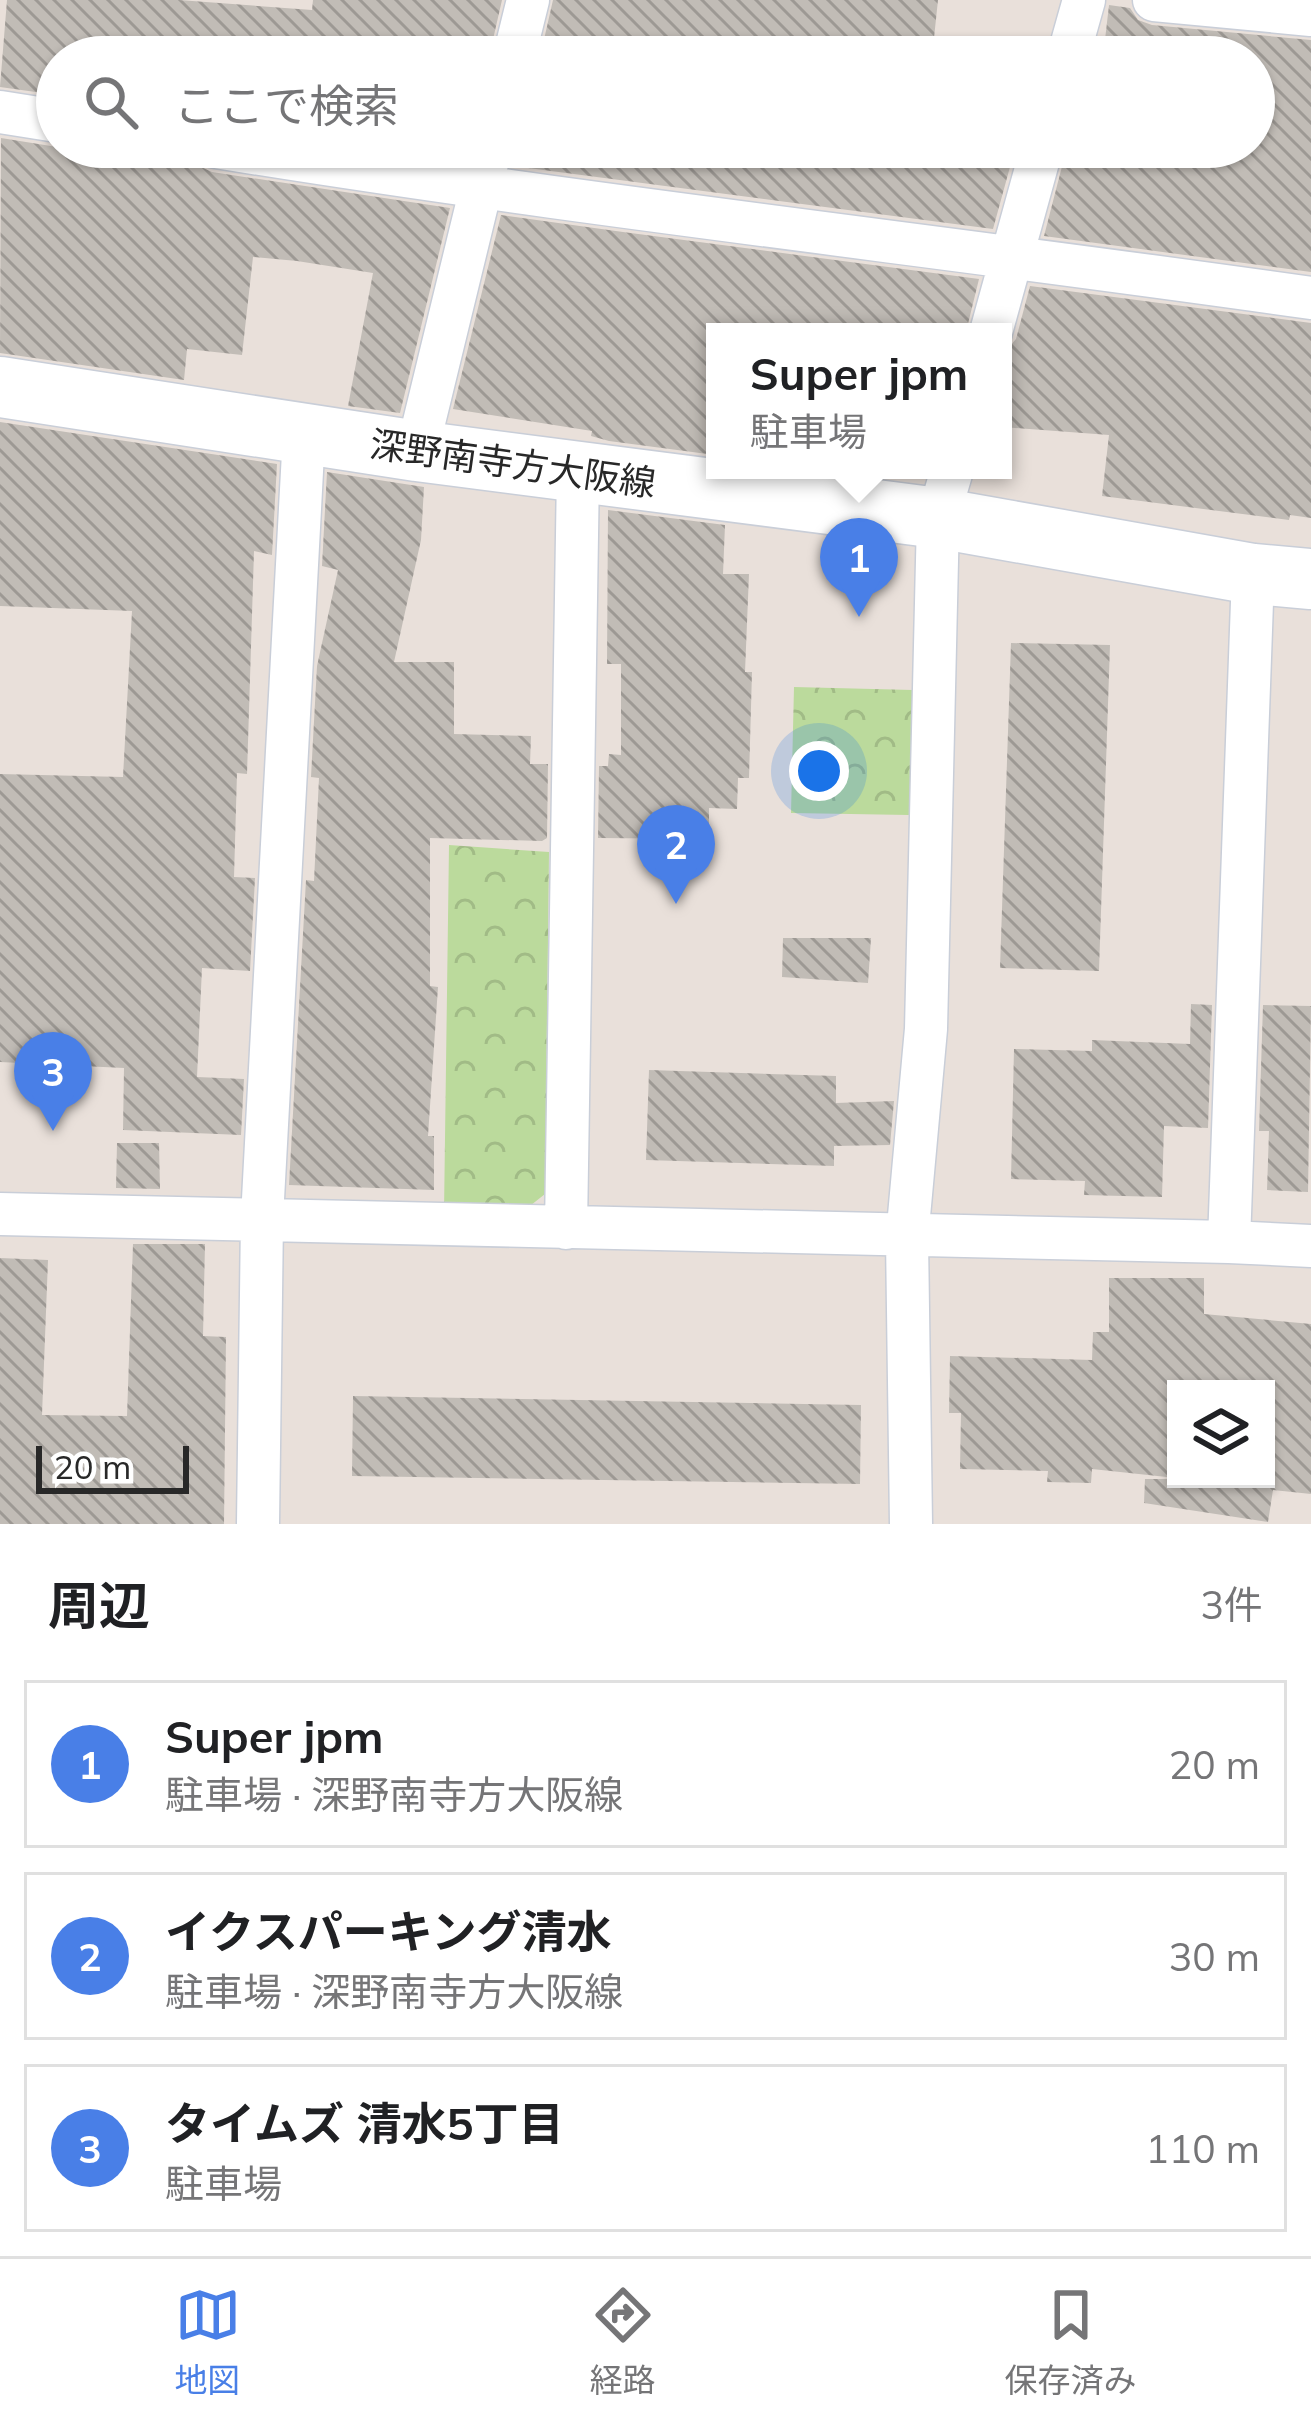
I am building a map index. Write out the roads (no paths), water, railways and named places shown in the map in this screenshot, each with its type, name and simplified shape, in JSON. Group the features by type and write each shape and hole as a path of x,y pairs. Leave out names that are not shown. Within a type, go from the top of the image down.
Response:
{"main road":[{"name":"深野南寺方大阪線","path":"0,387 578,472 945,494 1282,576"}],"street":[{"path":"519,36 528,0"},
{"path":"1074,36 1084,0"},
{"path":"1154,0 1311,15"},
{"path":"0,112 36,118"},
{"path":"345,168 481,190 1311,298"},
{"path":"417,451 486,168"},
{"path":"993,323 1036,168"},
{"path":"257,1524 262,1218 304,434"},
{"path":"566,1228 578,472"},
{"path":"911,1524 907,1238 926,1028 945,494"},
{"path":"1229,1242 1282,576"},
{"path":"0,1214 1311,1246"}],"place":[{"name":"Super jpm","path":"859,617"},
{"name":"イクスパーキング清水","path":"676,904"},
{"name":"タイムズ 清水5丁目","path":"53,1131"}]}
